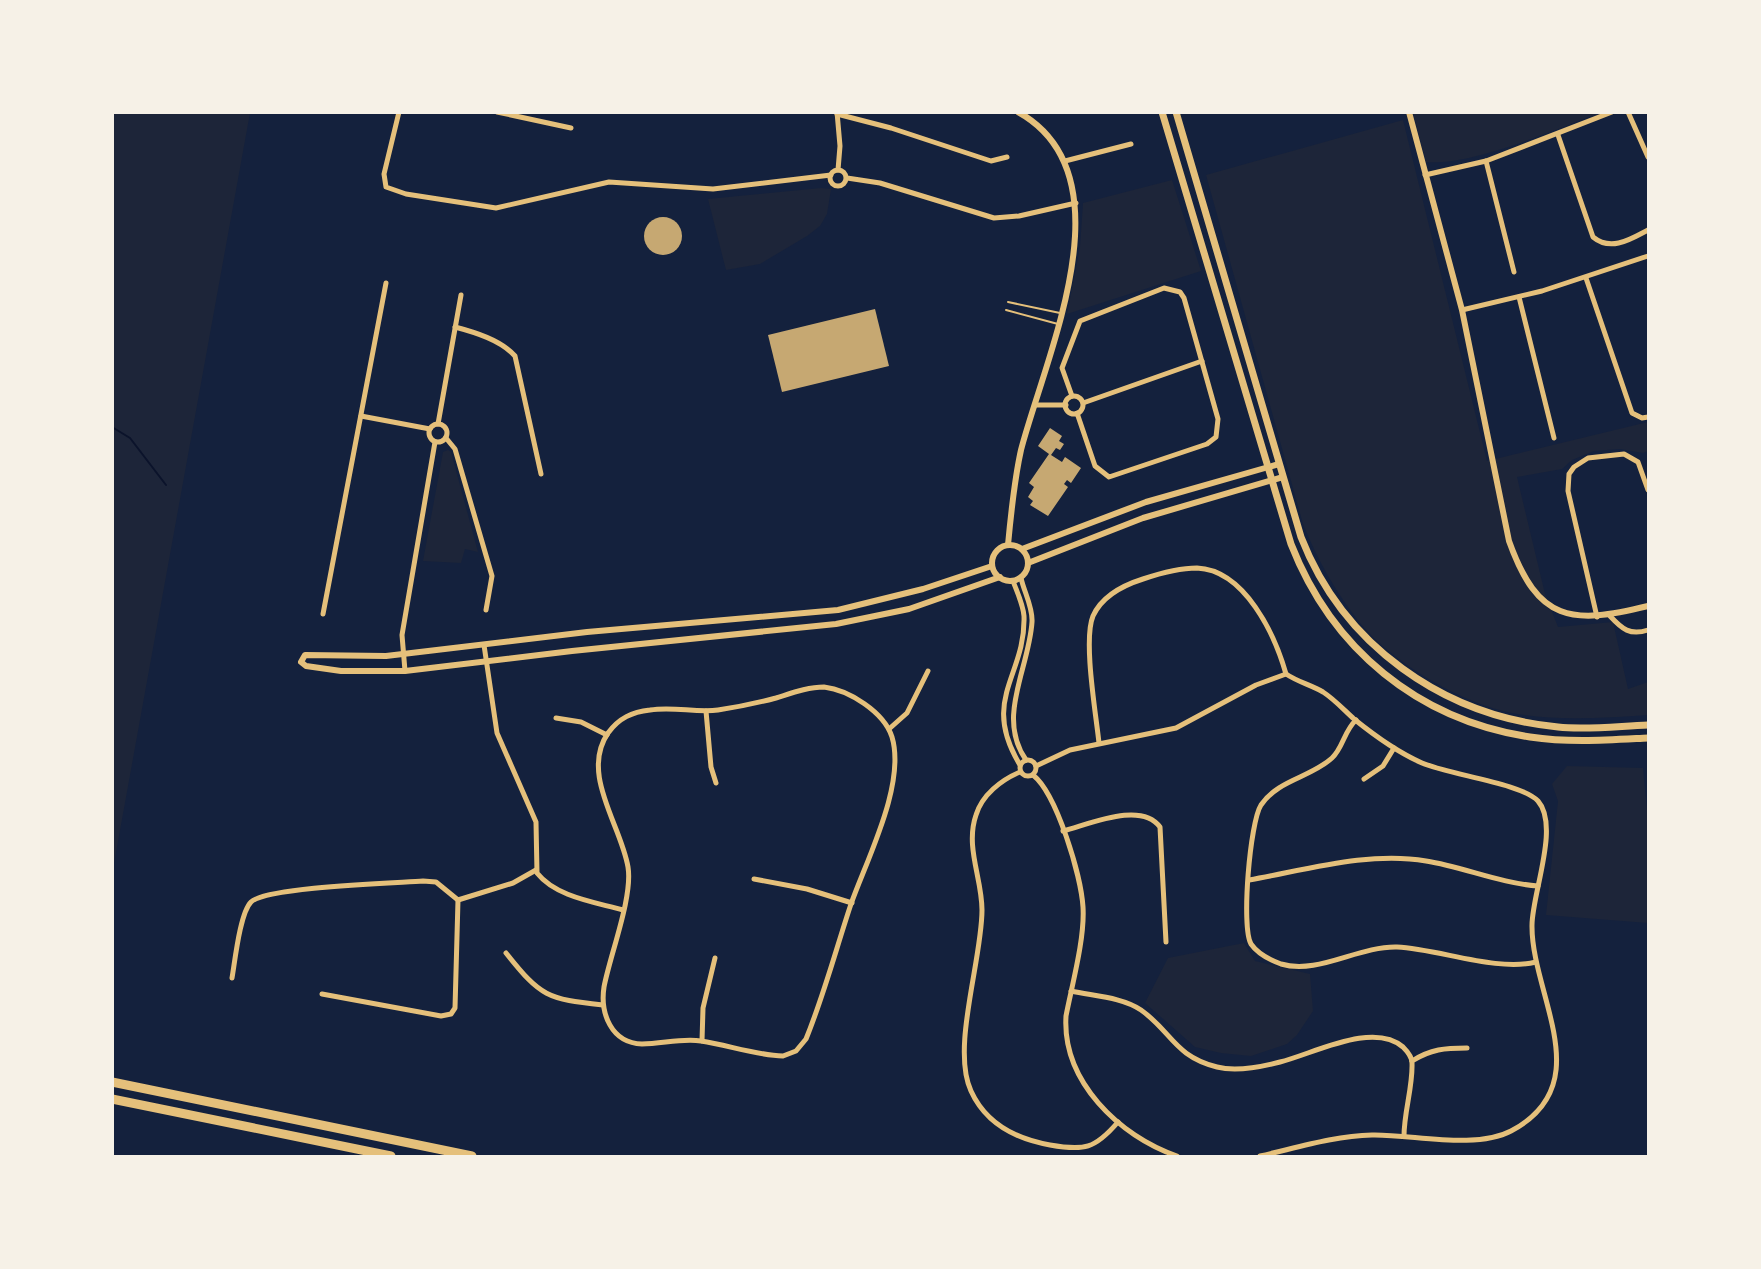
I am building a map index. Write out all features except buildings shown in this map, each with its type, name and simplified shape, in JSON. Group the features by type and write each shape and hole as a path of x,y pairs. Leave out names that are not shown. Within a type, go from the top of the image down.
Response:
{"highway":[{"path":"112,1082 472,1156"},
{"path":"112,1099 391,1156"}],"main road":[{"path":"1162,112 1291,544 1314,596 1350,643 1397,683 1442,710 1479,725 1515,734 1564,740 1648,738"},
{"path":"1176,112 1306,550 1326,588 1368,642 1402,669 1441,694 1471,708 1523,722 1577,728 1648,725"}],"street":[{"path":"399,112 384,174 386,187 406,194 472,206 496,208 609,182 714,189 831,175 838,170"},
{"path":"497,112 571,128"},
{"path":"1000,577 992,566 994,555 1008,545 1015,481 1058,324 1074,252 1076,203 1065,161 1049,136 1018,112"},
{"path":"1409,112 1462,310 1509,541 1520,573 1546,603 1566,614 1610,616 1648,606"},
{"path":"1425,175 1486,161 1558,135 1612,112"},
{"path":"1628,112 1648,157"},
{"path":"838,170 837,113 991,161 997,162 1006,157"},
{"path":"1558,135 1593,237 1599,242 1612,244 1648,230"},
{"path":"1065,161 1131,144"},
{"path":"1486,161 1514,272"},
{"path":"838,170 844,172 847,178"},
{"path":"831,175 833,184 839,186 844,184 847,178"},
{"path":"847,178 880,183 994,218 1019,216 1076,203"},
{"path":"1462,310 1586,278 1648,255"},
{"path":"1586,278 1632,413 1642,418 1648,417"},
{"path":"323,614 386,283"},
{"path":"1072,396 1062,368 1077,324 1086,317 1164,288 1176,289 1183,295 1219,426 1216,437 1207,444 1109,477 1095,466 1077,413"},
{"path":"361,416 430,429 438,424 461,295"},
{"path":"1519,297 1554,438"},
{"path":"455,327 476,333 515,356 541,474"},
{"path":"1083,403 1202,362"},
{"path":"1066,405 1072,396"},
{"path":"1072,396 1078,397 1083,403"},
{"path":"1066,405 1069,412 1077,413 1081,410 1083,403"},
{"path":"1035,405 1066,405"},
{"path":"438,424 445,428 446,438 455,448 492,576 486,610"},
{"path":"430,429 431,438 435,441"},
{"path":"435,441 446,438"},
{"path":"405,671 402,634 435,441"},
{"path":"1596,617 1568,490 1569,474 1574,467 1588,458 1624,454 1638,462 1648,490"},
{"path":"1008,545 1022,549 1146,502 1279,464"},
{"path":"1036,765 1026,760 1016,745 1012,730 1013,710 1032,619 1021,578 1028,563 1143,518 1283,477"},
{"path":"1022,549 1028,563"},
{"path":"992,566 913,592 838,610 587,632 403,654 355,658 305,655 301,662 306,666 341,671 405,671 836,624 909,609 1000,577 1012,580 1021,578"},
{"path":"1099,743 1090,625 1099,605 1108,597 1138,581 1171,570 1198,568 1209,570 1228,580 1245,595 1262,616 1274,638 1286,674 1324,693 1394,748 1443,771 1521,790 1538,801 1546,817 1532,923 1536,962 1557,1047 1555,1080 1544,1101 1525,1122 1499,1136 1471,1139 1370,1135 1339,1138 1260,1156"},
{"path":"1012,580 1024,617 1003,716 1008,744 1020,769 1026,777 1033,775"},
{"path":"1610,616 1632,633 1648,630"},
{"path":"484,645 497,733 536,822 536,870 546,881 571,896 623,910"},
{"path":"889,729 907,713 928,671"},
{"path":"1033,775 1036,765 1070,750 1176,728 1256,685 1286,674"},
{"path":"824,687 852,696 889,729 895,757 893,779 820,1000 801,1046 790,1054 775,1056 702,1041 673,1040 640,1044 630,1042 610,1026 603,1005 607,972 628,885 628,867 598,772 599,752 607,735 621,719 636,712 677,707 706,711 824,687"},
{"path":"706,711 711,761 716,783"},
{"path":"556,717 588,725 607,735"},
{"path":"1356,720 1345,733 1334,757 1283,783 1262,804 1251,832 1247,923 1251,943 1264,956 1281,964 1301,967 1367,950 1394,947 1515,966 1536,962"},
{"path":"1364,779 1383,766 1394,748"},
{"path":"1026,760 1020,769 986,796 974,823 972,847 982,908 965,1047 967,1080 977,1102 994,1122 1028,1140 1064,1147 1086,1148 1100,1141 1118,1122"},
{"path":"1033,775 1051,797 1064,831 1083,906 1066,1024 1070,1057 1089,1091 1118,1122 1140,1138 1177,1156"},
{"path":"1064,831 1128,814 1143,814 1155,820 1160,827 1166,942"},
{"path":"1249,880 1355,861 1401,858 1427,861 1504,882 1538,886"},
{"path":"458,900 513,883 536,870"},
{"path":"754,879 807,889 852,903"},
{"path":"232,978 245,915 250,902 260,897 288,891 423,881 436,882 458,900"},
{"path":"322,994 441,1016 451,1014 456,1002 458,900"},
{"path":"506,953 541,992 564,1000 603,1005"},
{"path":"702,1041 703,1008 715,957"},
{"path":"1071,991 1133,1005 1148,1016 1186,1054 1219,1067 1238,1068 1281,1062 1358,1038 1376,1038 1396,1042 1406,1050 1412,1061 1404,1136"},
{"path":"1412,1061 1426,1052 1439,1048 1467,1048"}],"lane":[{"path":"1008,302 1060,313"},
{"path":"1006,310 1058,324"}],"shaded area":[{"path":"1413,112 1599,113 1489,153 1445,162 1426,162"},
{"path":"112,113 250,113 113,869"},
{"path":"1403,120 1487,461 1648,422 1648,451 1643,453 1620,449 1594,451 1572,460 1562,469 1517,477 1545,594 1558,627 1613,622 1628,689 1648,682 1648,715 1538,717 1484,705 1465,698 1425,677 1389,651 1360,623 1328,575 1303,524 1206,175"},
{"path":"1172,180 1201,271 1067,314 1080,247 1083,203"},
{"path":"821,188 831,189 827,214 820,226 760,264 726,270 708,199"},
{"path":"448,450 451,452 478,552 465,549 461,563 423,561 443,452"},
{"path":"1567,766 1643,768 1648,820 1648,923 1546,915 1558,801 1552,784"},
{"path":"1244,943 1255,961 1310,974 1313,1011 1297,1035 1287,1044 1251,1056 1195,1047 1145,1003 1168,958"}],"waterway":[{"path":"112,427 130,438 166,485"}]}
